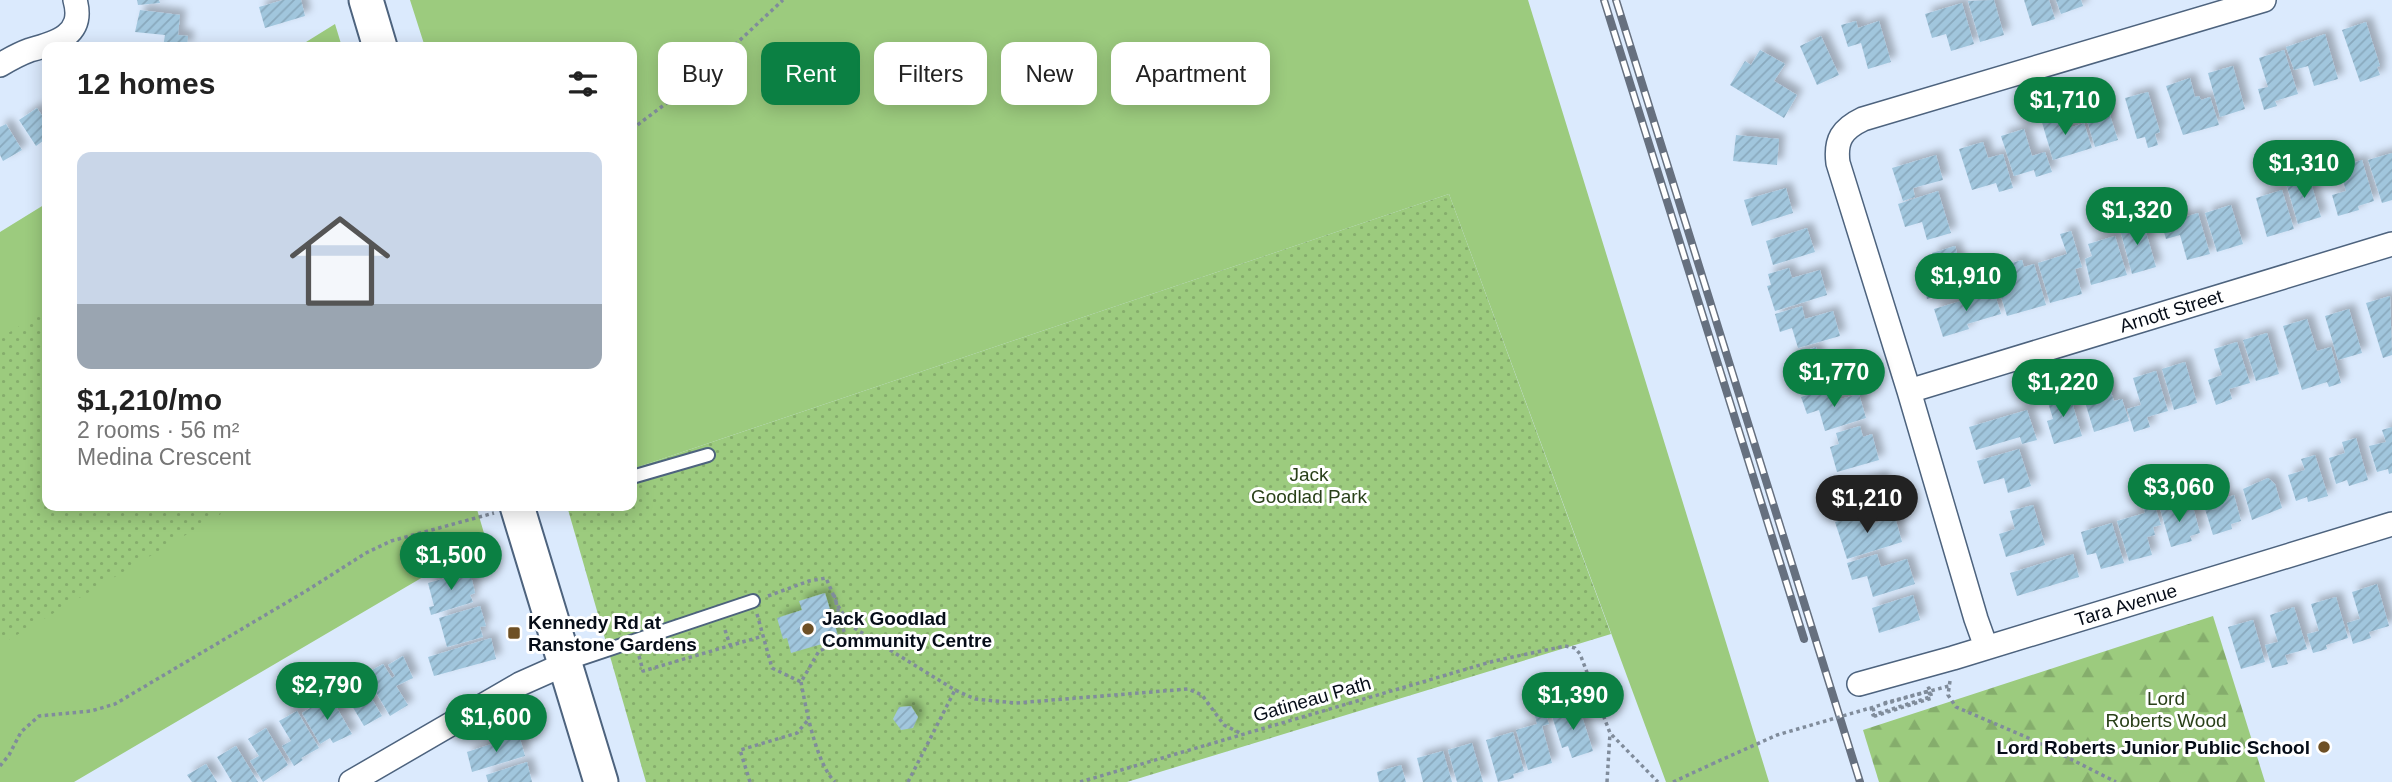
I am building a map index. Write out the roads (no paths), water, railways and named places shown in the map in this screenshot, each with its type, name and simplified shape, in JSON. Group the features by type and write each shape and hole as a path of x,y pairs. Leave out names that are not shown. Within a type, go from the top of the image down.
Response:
{"main road":[{"path":"366,0 379,42"},
{"path":"515,511 601,782"}],"street":[{"path":"58,42 75,24 75,0"},
{"path":"1986,647 1838,163 1836,149 1840,136 1849,126 1863,120 2264,0"},
{"path":"0,65 17,55 42,48"},
{"name":"Arnott Street","path":"1909,391 2392,244"},
{"name":"Tara Avenue","path":"1859,684 2392,524"},
{"path":"351,782 520,684 565,664"}],"lane":[{"path":"637,476 708,455"},
{"path":"565,664 753,601"}],"railway":[{"path":"1604,0 1804,639"},
{"path":"1616,0 1860,782"}],"place":[{"name":"Jack Goodlad Community Centre","path":"808,629"},
{"name":"Kennedy Rd at Ranstone Gardens","path":"514,633"},
{"name":"Lord Roberts Junior Public School","path":"2324,747"}],"park label":[{"name":"Jack Goodlad Park","path":"1309,485"},
{"name":"Lord Roberts Wood","path":"2166,709"}]}
